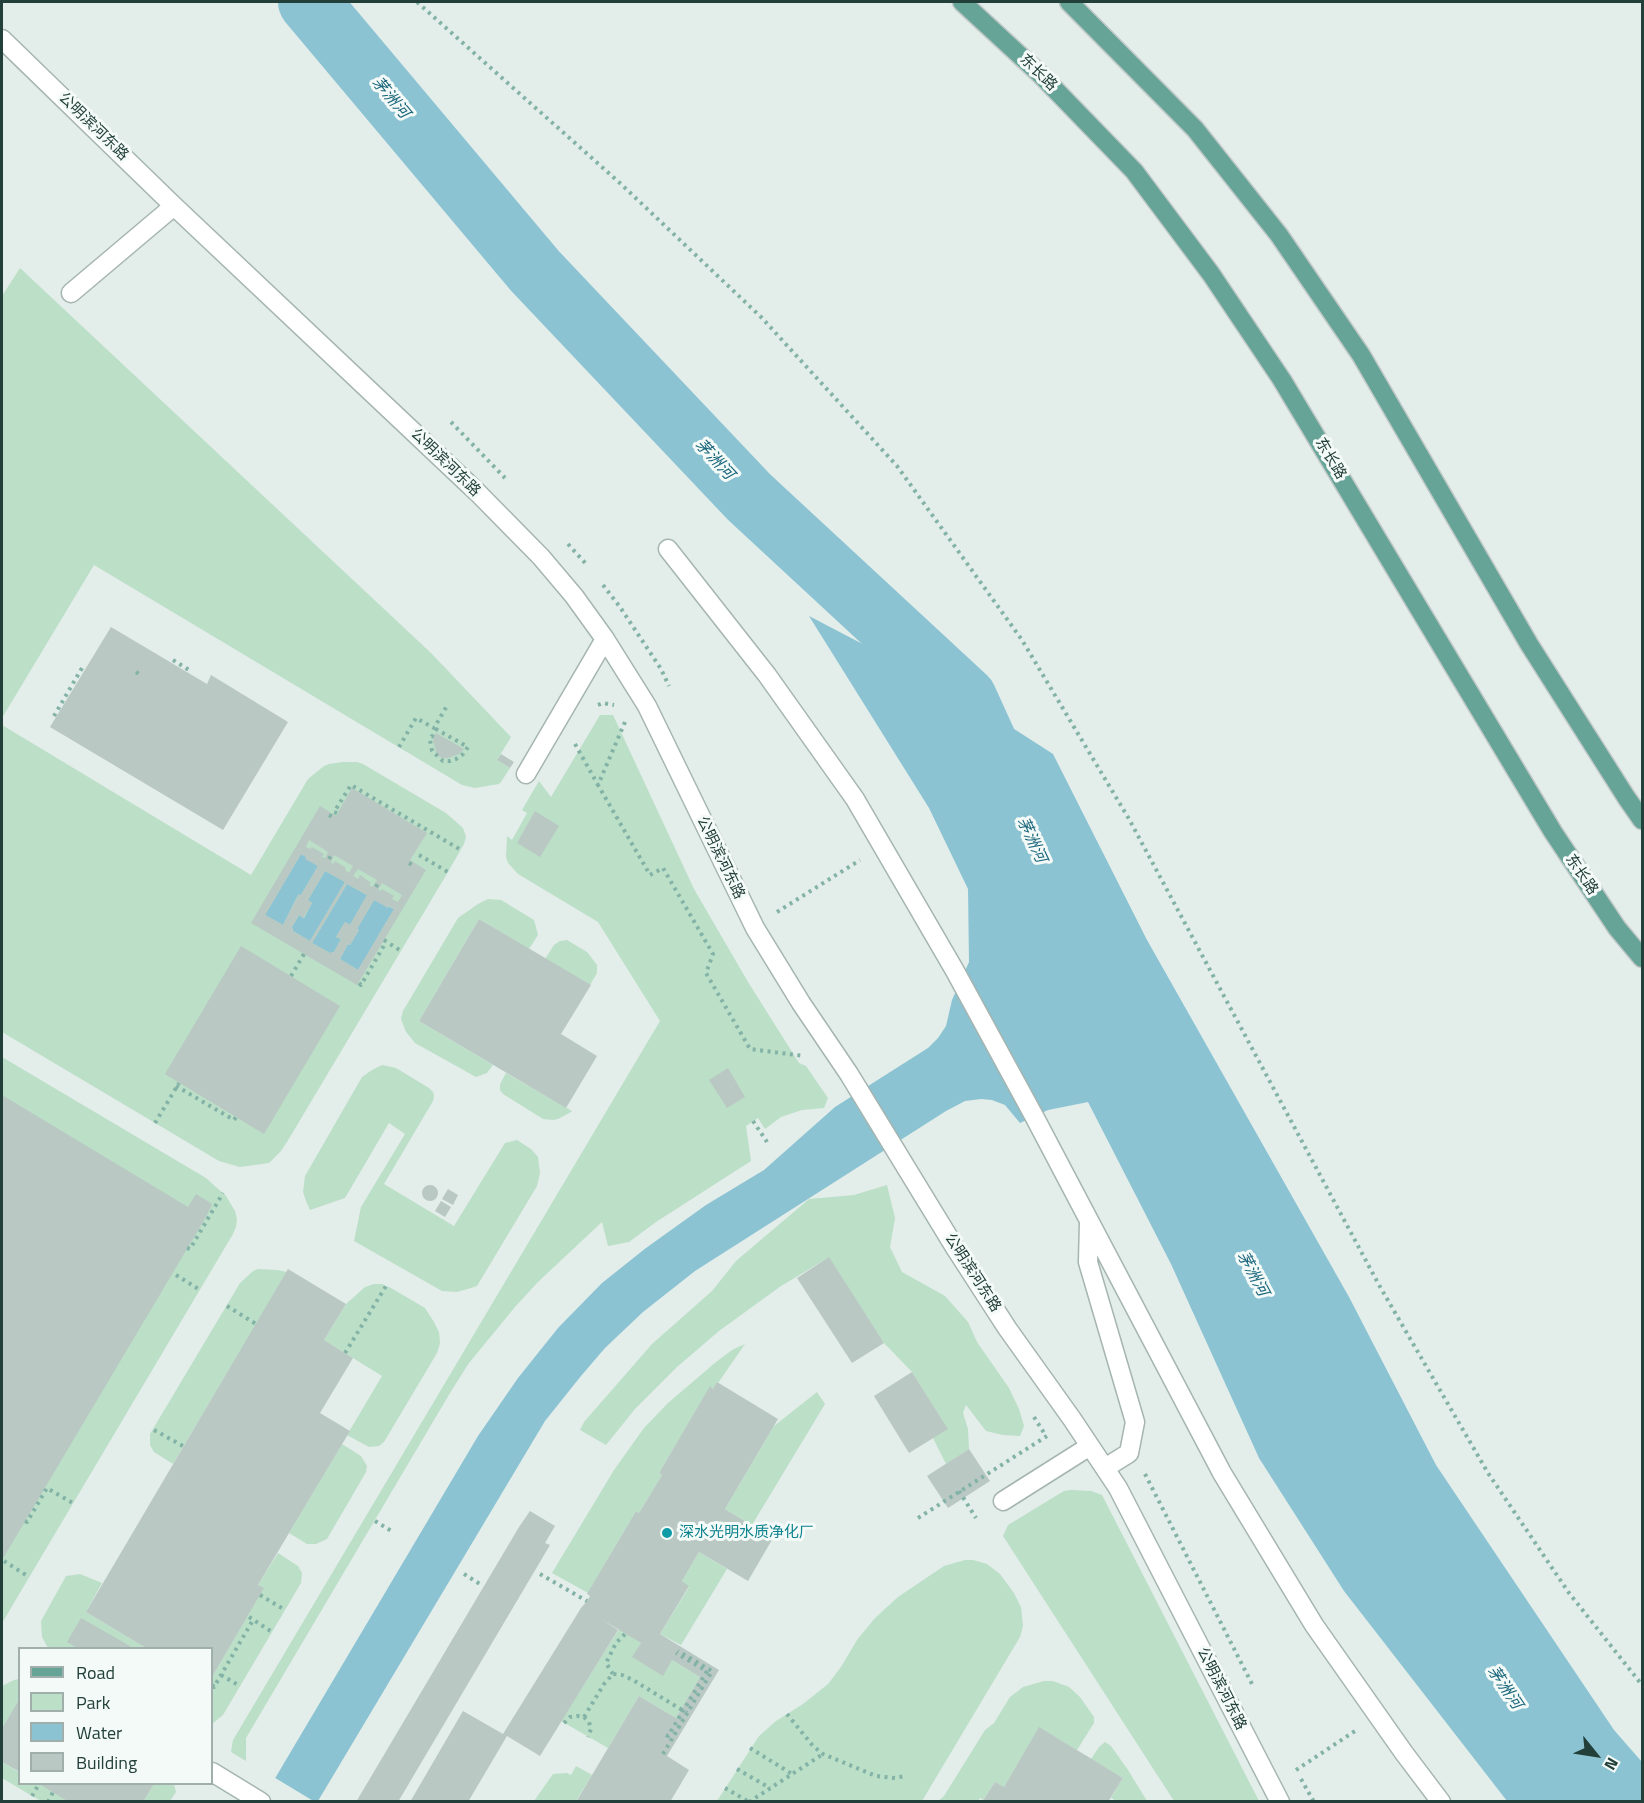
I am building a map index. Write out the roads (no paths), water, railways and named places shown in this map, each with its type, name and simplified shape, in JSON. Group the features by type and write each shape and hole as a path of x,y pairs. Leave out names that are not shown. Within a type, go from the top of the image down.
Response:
{"main road":[{"name":"东长路","path":"962,2 1041,74 1134,171 1211,274 1282,380 1553,832 1617,928 1642,958"},
{"path":"1069,2 1195,129 1280,236 1361,356 1529,644 1642,820"}],"street":[{"name":"公明滨河东路","path":"2,39 174,206 477,492 541,557 606,639 646,706 755,928 1007,1328 1118,1488 1280,1802"},
{"path":"71,293 174,206"},
{"path":"668,549 767,675 855,799 955,971 1222,1473 1314,1625 1441,1802"},
{"path":"526,774 606,639"},
{"path":"1089,1220 1088,1262 1136,1422 1129,1453 1105,1468"},
{"path":"1003,1501 1090,1446"},
{"path":"213,1773 261,1802"}],"water":[{"path":"809,616 966,698 1053,754 1147,940 1349,1297 1436,1465 1614,1730 1642,1762 1642,1801 1507,1801 1344,1591 1259,1458 1171,1264 1088,1102 1048,1110 1020,1123 1005,1105 981,1099 965,1101 946,1111 695,1271 643,1312 605,1348 545,1421 318,1801 261,1802 478,1436 518,1378 558,1328 602,1283 646,1248 706,1205 764,1170 835,1107 928,1048 946,1026 952,1000 969,962 968,889 929,808"},
{"path":"301,854 318,866 301,895 298,895 283,925 265,915"},
{"path":"325,871 345,882 310,941 293,931 292,927 299,915 304,918 312,903 308,900"},
{"path":"347,884 367,895 350,925 345,922 336,937 341,939 334,952 330,953 312,943"},
{"path":"374,900 394,909 358,970 340,959 359,930 357,929"}],"waterway":[{"name":"茅洲河","path":"309,2 535,271 749,497 966,698 1001,775"}],"place":[{"name":"深水光明水质净化厂","path":"667,1533"}]}
